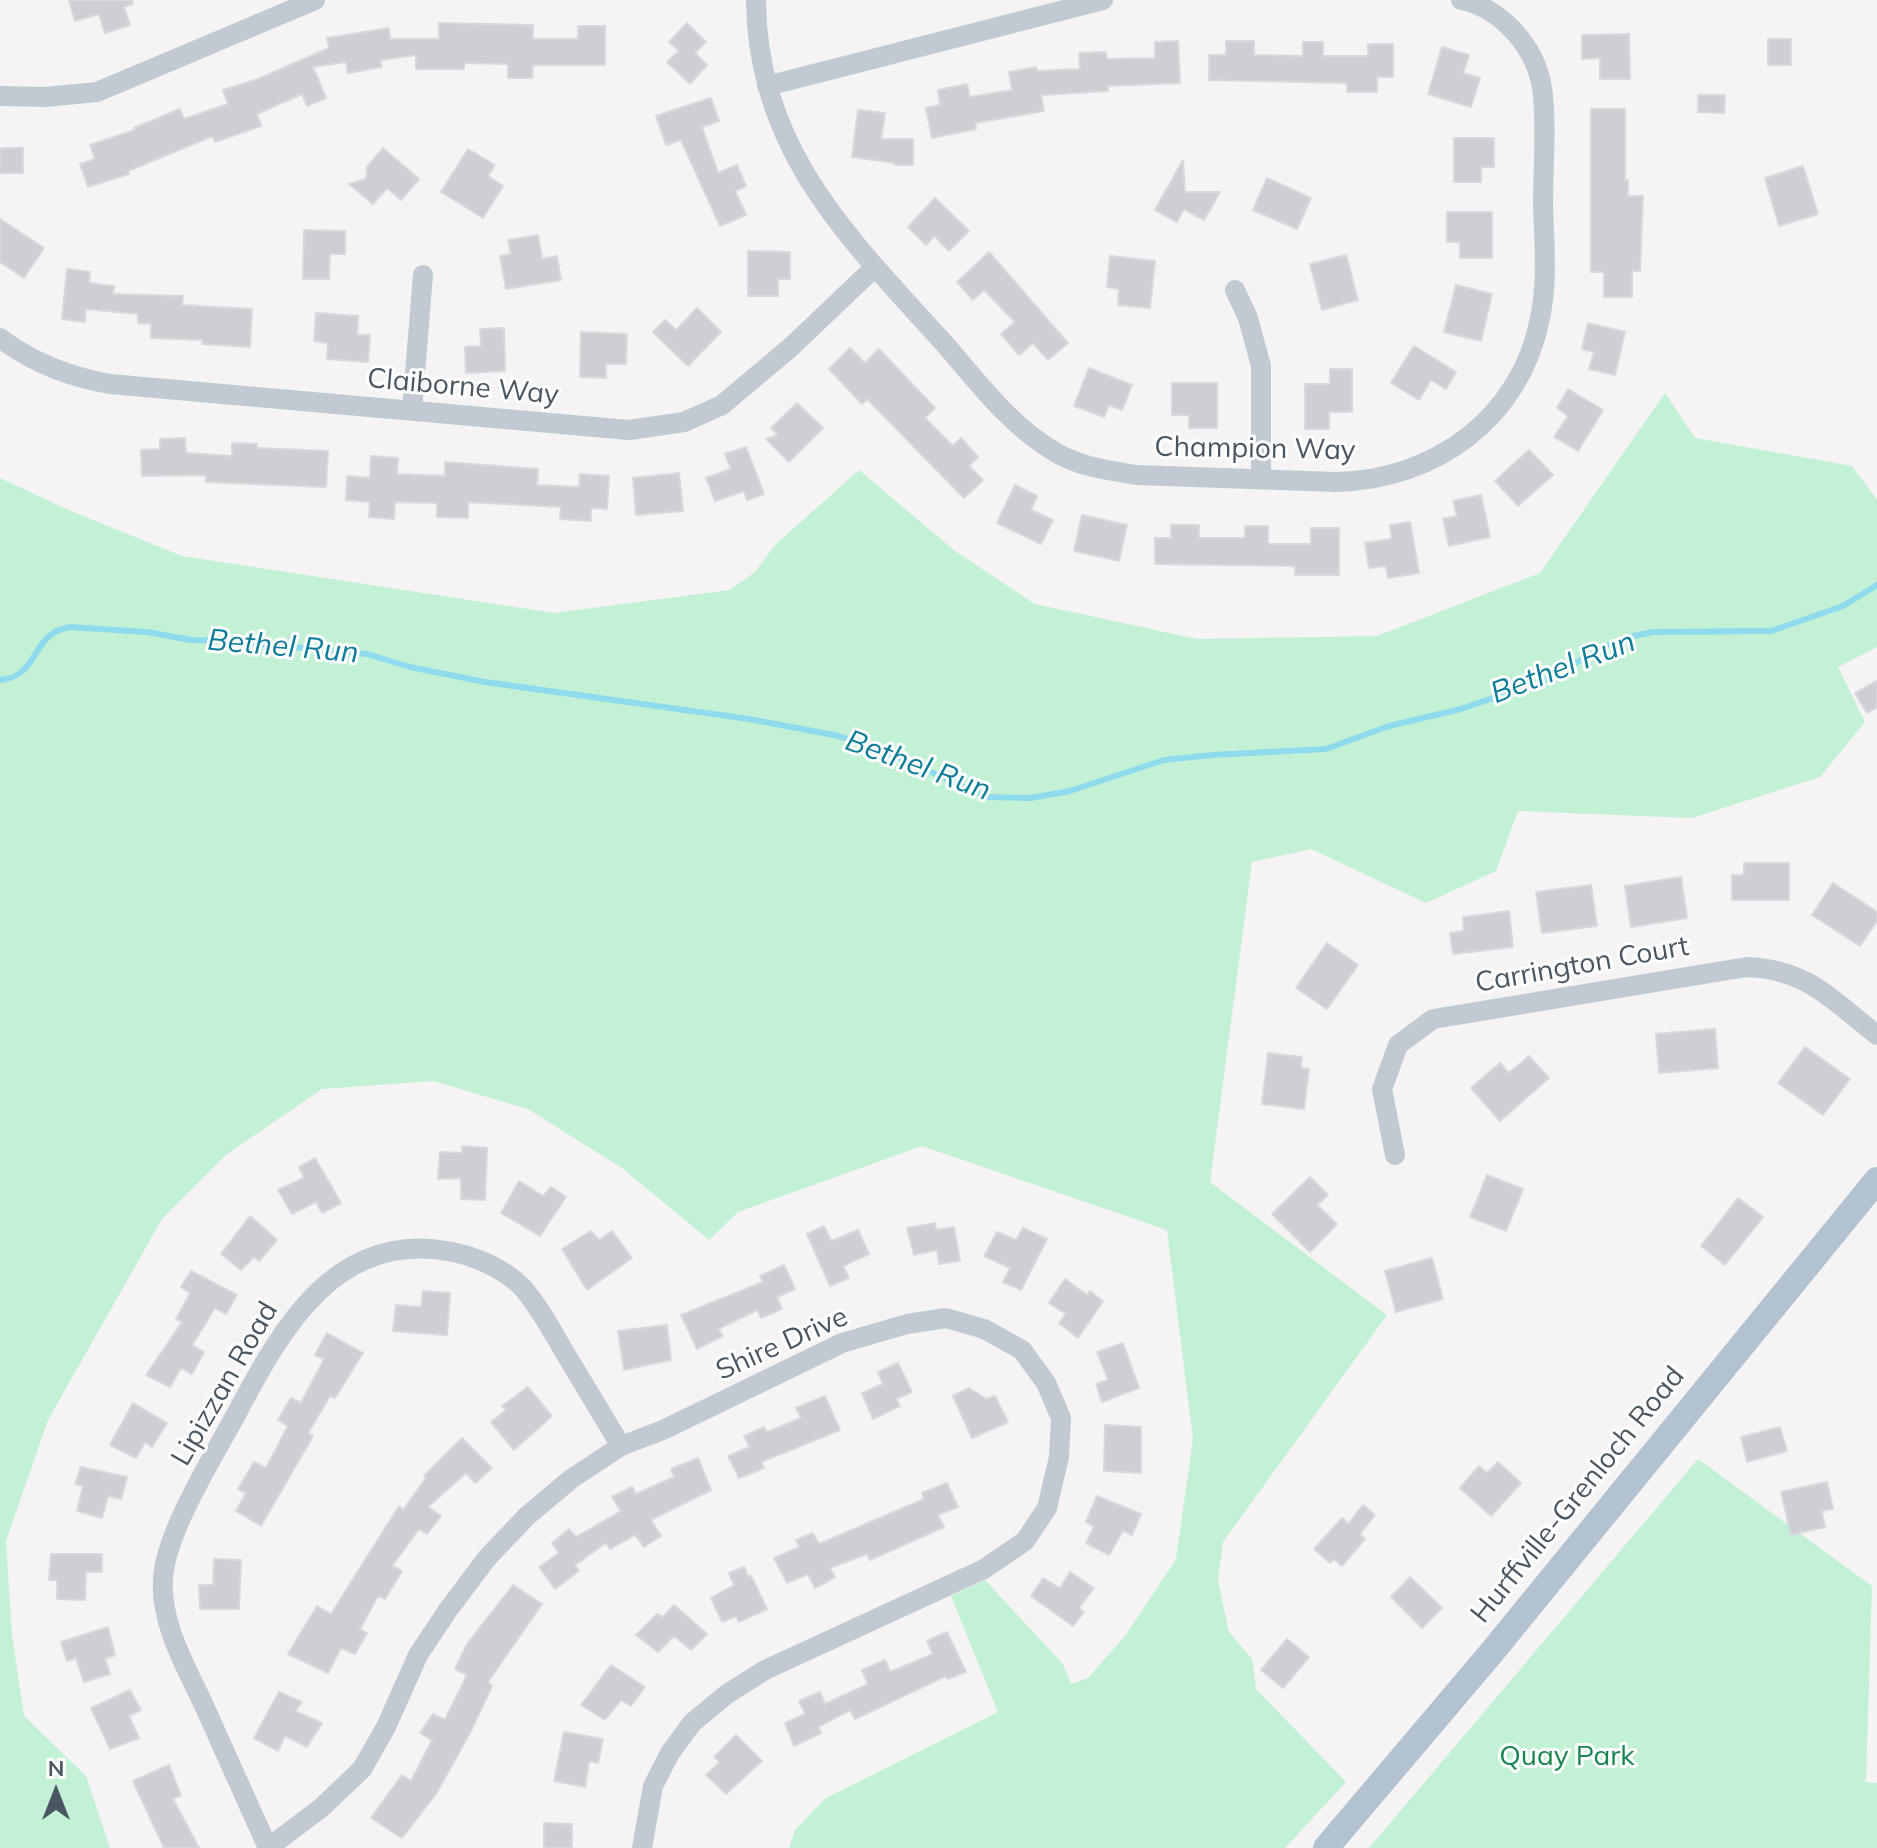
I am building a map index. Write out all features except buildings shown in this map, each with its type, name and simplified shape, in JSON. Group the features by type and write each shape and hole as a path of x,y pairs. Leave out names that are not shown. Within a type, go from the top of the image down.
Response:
{"main road":[{"name":"Hurffville-Grenloch Road","path":"1326,1848 1492,1652 1877,1180"}],"street":[{"path":"0,96 71,96 97,92 315,0"},
{"name":"Champion Way","path":"756,0 757,39 775,113 812,188 875,267 1004,411 1036,440 1054,452 1089,467 1136,475 1357,481 1411,469 1439,458 1481,428 1512,389 1531,353 1541,316 1544,289 1542,89 1530,54 1506,23 1461,0"},
{"path":"767,86 1103,0"},
{"name":"Claiborne Way","path":"0,338 53,369 81,379 110,384 629,430 684,422 707,414 741,390 791,347 875,267"},
{"path":"412,410 423,275"},
{"path":"1235,290 1256,341 1261,366 1261,477"},
{"name":"Carrington Court","path":"1395,1155 1382,1089 1398,1045 1433,1019 1747,967 1772,968 1794,974 1813,984 1877,1035"},
{"name":"Lipizzan Road","path":"268,1848 171,1632 162,1580 170,1542 253,1381 311,1296 339,1274 371,1257 399,1248 430,1248 464,1254 497,1268 521,1287 545,1319 621,1446"},
{"name":"Shire Drive","path":"268,1848 321,1808 362,1769 386,1727 418,1655 448,1610 487,1558 527,1516 571,1479 621,1446 663,1430 842,1343 907,1324 946,1318 984,1329 1022,1350 1046,1383 1061,1418 1059,1457 1047,1508 1025,1541 984,1569 765,1670 727,1694 692,1723 670,1753 653,1786 642,1848"}],"green space":[{"path":"1665,393 1695,438 1852,466 1877,500 1877,647 1838,667 1865,722 1820,777 1692,818 1518,811 1496,871 1426,903 1311,849 1252,862 1210,1182 1387,1315 1223,1542 1218,1581 1229,1632 1252,1659 1256,1689 1346,1782 1285,1848 789,1848 795,1830 826,1798 998,1712 951,1596 985,1580 1063,1664 1071,1684 1088,1678 1125,1636 1176,1559 1193,1439 1167,1230 922,1146 738,1212 709,1240 622,1168 528,1109 433,1081 322,1089 227,1154 162,1219 48,1420 6,1541 12,1635 24,1716 86,1776 110,1848 0,1848 0,478 73,512 182,556 554,613 730,590 755,572 775,545 859,470 955,551 1035,604 1197,639 1377,636 1540,573"},
{"name":"Quay Park","path":"1698,1459 1872,1586 1866,1782 1877,1783 1877,1848 1369,1848"}],"waterway":[{"name":"Bethel Run","path":"0,680 22,671 48,637 70,627 367,654 410,667 485,682 749,719 834,735 872,746 987,797 1031,798 1070,791 1164,760 1326,749 1389,726 1461,709 1545,680 1608,645 1629,637 1653,632 1771,631 1843,606 1877,585"}]}
